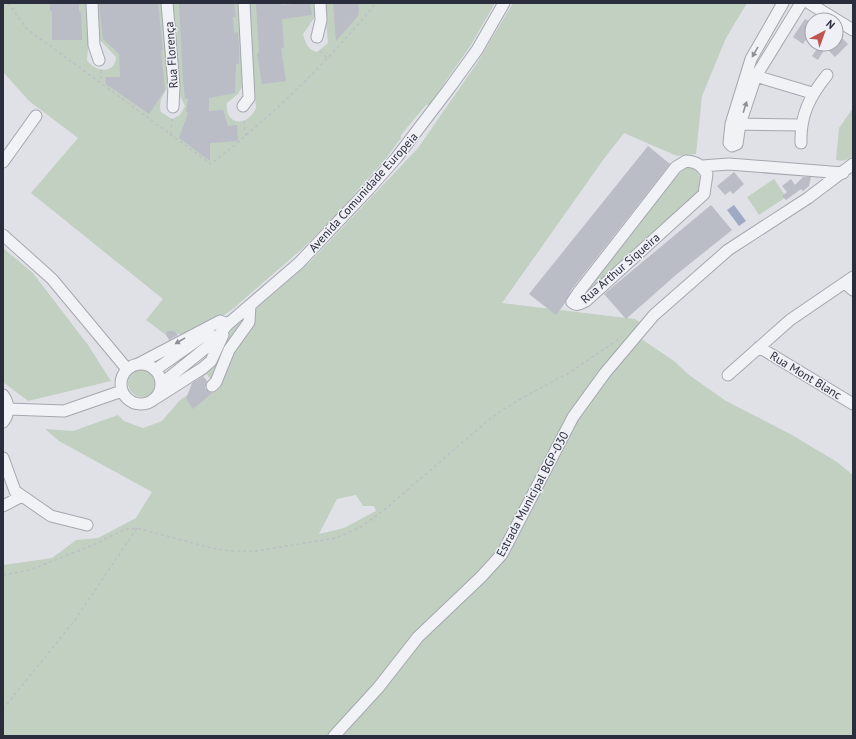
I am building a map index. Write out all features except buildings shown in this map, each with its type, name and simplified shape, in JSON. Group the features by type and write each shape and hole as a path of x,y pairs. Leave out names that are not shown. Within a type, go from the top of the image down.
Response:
{"street":[{"path":"92,3 94,45 100,65"},
{"name":"Rua Florença","path":"167,3 174,86 172,107"},
{"path":"243,106 249,98 244,3"},
{"path":"317,37 322,20 320,3"},
{"name":"Avenida Comunidade Europeia","path":"160,377 212,331 228,324 316,247 397,157 469,62 504,3"},
{"path":"783,3 751,59 751,74 736,124 800,125"},
{"path":"751,74 779,39 801,3"},
{"path":"809,3 853,30"},
{"path":"767,32 779,39"},
{"path":"751,74 812,93"},
{"path":"801,143 800,125 812,93 827,75"},
{"path":"3,162 36,116"},
{"name":"Rua Arthur Siqueira","path":"702,166 707,174 704,194 586,301 577,305 574,304 572,302 578,293 676,167 686,161 692,161 702,166 729,164 843,173"},
{"path":"843,173 853,164"},
{"name":"Estrada Municipal BGP-030","path":"334,736 378,688 418,637 481,577 502,554 573,417 604,373 654,315 728,250 843,173"},
{"path":"3,235 52,279 127,369"},
{"path":"728,375 790,320 850,284"},
{"path":"212,386 216,382 229,350 248,322 250,305"},
{"path":"160,377 160,389 155,399 143,404 137,404 130,401 122,391 121,379 127,369 220,321 228,324"},
{"name":"Avenida Comunidade Europeia","path":"155,399 204,368 211,361 215,346 228,324"},
{"path":"212,331 209,337 215,346"},
{"name":"Avenida Comunidade Europeia","path":"160,377 215,346"},
{"name":"Rua Mont Blanc","path":"759,347 853,404"},
{"path":"138,364 148,366 160,377 180,382"},
{"path":"8,409 64,411 122,391"},
{"path":"3,395 7,402 8,409 3,422"},
{"path":"3,458 15,491 51,516 88,525"},
{"path":"3,506 22,496"}],"path":[{"path":"8,3 27,29 211,164 246,137 301,86 352,32 376,3"},
{"path":"320,50 327,58"},
{"path":"100,65 101,82"},
{"path":"171,134 172,119"},
{"path":"244,121 246,137"},
{"path":"3,575 30,570 93,546 125,529 137,528 211,548 231,550 256,551 336,538 361,527 384,510 492,417 520,399 569,373 627,334"},
{"path":"3,709 75,620 137,528"}],"green space":[{"path":"3,3 87,3 89,40 87,60 95,67 104,70 112,67 115,63 116,57 100,40 97,32 95,3 164,3 170,80 169,85 161,99 160,107 161,112 172,119 180,115 185,106 177,90 171,3 240,3 243,85 238,94 227,103 227,110 232,119 242,121 252,115 256,108 248,3 317,3 315,17 303,34 309,48 317,52 328,43 324,3 495,3 471,45 429,105 426,105 401,135 401,138 384,161 332,219 303,248 235,307 220,318 183,335 167,331 166,335 146,320 163,299 31,193 78,138 29,101 3,72"},
{"path":"513,3 747,3 726,38 702,96 696,154 677,156 624,133 603,160 502,303 635,319 648,328 640,338 674,361 689,375 726,401 792,435 837,462 853,475 853,736 3,736 3,565 52,558 76,540 98,538 136,518 152,492 59,441 45,429 73,431 118,415 124,421 143,428 162,421 179,401 210,379 207,374 203,377 201,374 234,327 309,263 418,148 477,63","holes":["209,383 215,390 193,408 186,399 191,396 193,397","356,495 363,506 374,506 376,511 344,528 319,534 337,499"]},
{"path":"853,108 853,156 845,160 836,160 839,128"},
{"path":"691,167 698,172 699,175 701,182 699,194 583,295 674,178 686,168"},
{"path":"774,179 786,197 759,215 747,197"},
{"path":"3,248 33,273 88,345 111,381 28,401 3,382"},
{"path":"142,369 152,373 156,383 152,393 142,397 132,393 128,383 132,373"}],"water":[{"path":"734,205 746,221 739,226 727,210"}]}
